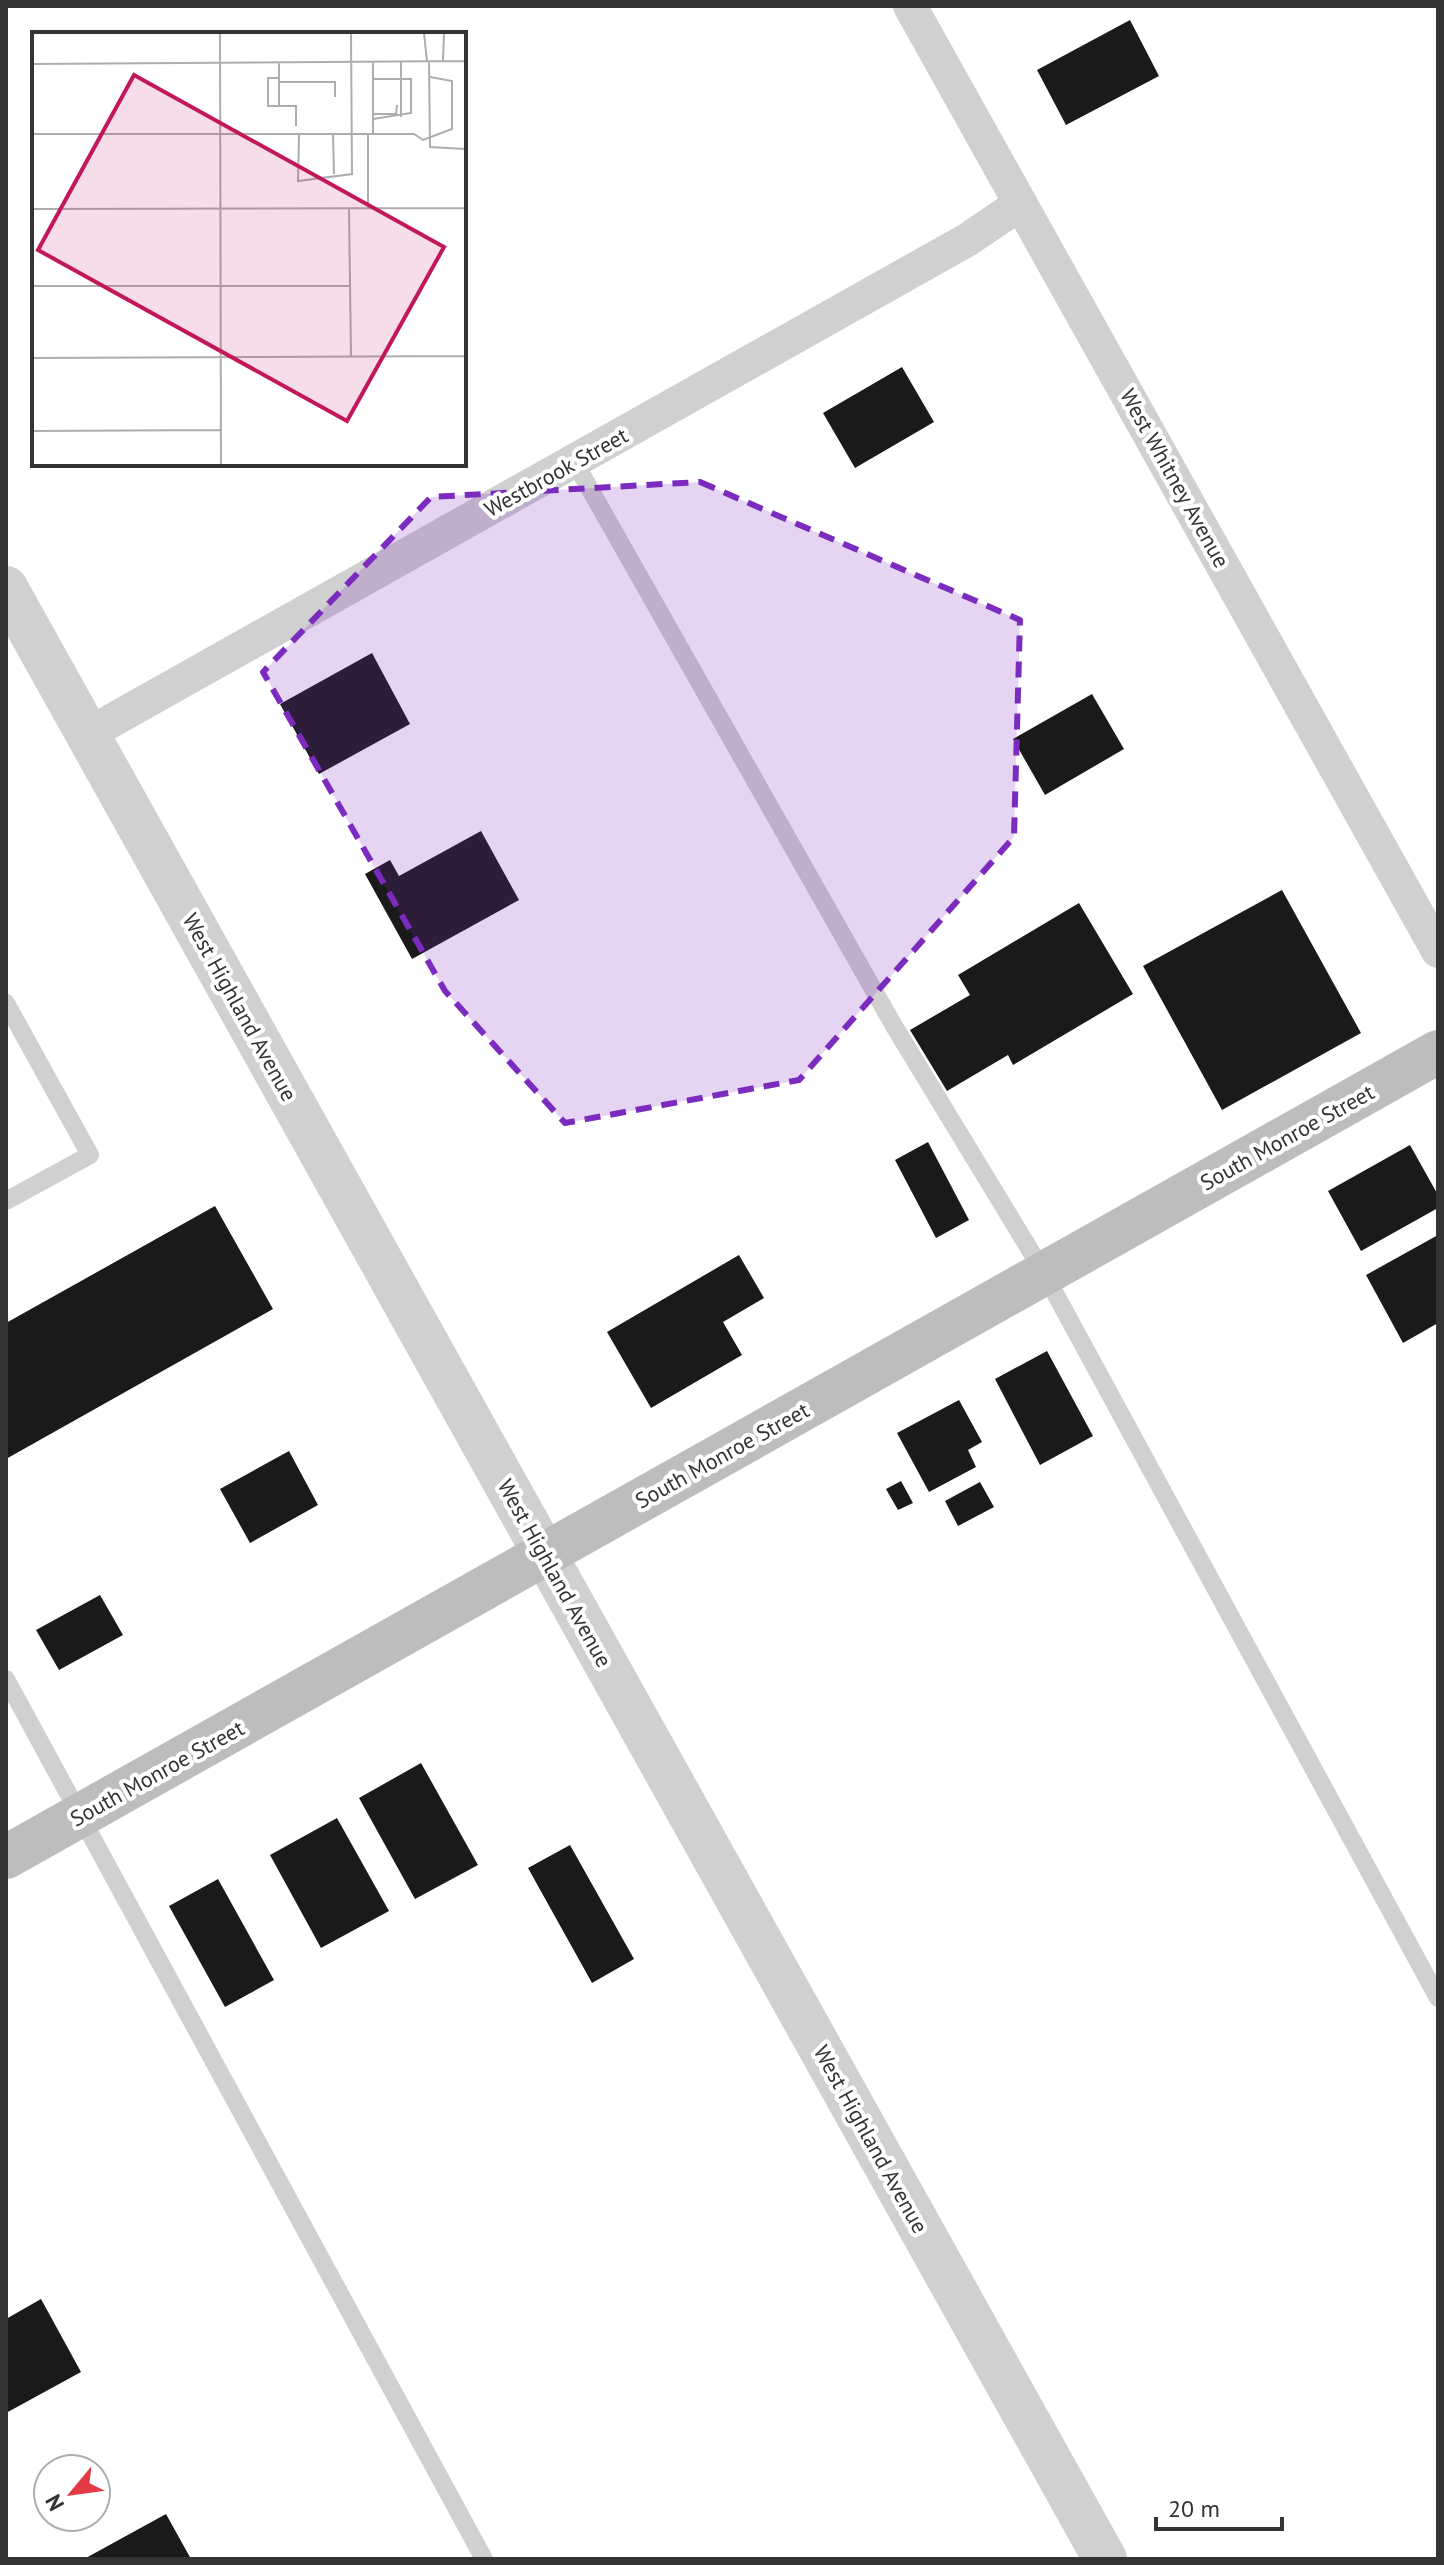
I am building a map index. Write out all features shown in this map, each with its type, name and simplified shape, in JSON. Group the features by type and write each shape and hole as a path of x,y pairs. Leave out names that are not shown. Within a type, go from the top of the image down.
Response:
{"main road":[{"name":"South Monroe Street","path":"6,1857 1438,1052"}],"street":[{"name":"West Whitney Avenue","path":"910,6 1438,951"},
{"name":"Westbrook Street","path":"88,734 967,240 1020,204"},
{"name":"West Highland Avenue","path":"11,610 88,734 1105,2559"}],"lane":[{"path":"574,461 894,1026 1044,1273 1438,1998"},
{"path":"6,1003 90,1155 6,1201"},
{"path":"6,1679 484,2559"}],"highlighted area":[{"path":"700,482 1020,620 1014,837 799,1080 565,1123 445,991 263,672 431,497"}],"building":[{"path":"1130,20 1159,76 1066,125 1037,70"},
{"path":"902,367 934,422 855,468 823,413"},
{"path":"372,653 410,724 319,774 280,704"},
{"path":"1092,694 1124,749 1045,795 1013,739"},
{"path":"481,831 519,900 412,959 365,874 390,860 399,876"},
{"path":"1282,890 1361,1033 1222,1110 1143,966"},
{"path":"1079,903 1133,994 1013,1065 1008,1055 947,1091 910,1030 970,995 958,975"},
{"path":"928,1142 969,1220 936,1238 895,1160"},
{"path":"1410,1145 1438,1195 1438,1208 1361,1251 1328,1191"},
{"path":"215,1206 273,1309 6,1459 6,1323"},
{"path":"1438,1235 1438,1323 1403,1343 1366,1275"},
{"path":"739,1255 764,1298 723,1322 742,1355 651,1408 607,1332"},
{"path":"1047,1351 1093,1436 1040,1465 995,1379"},
{"path":"959,1400 982,1442 968,1450 976,1467 929,1492 897,1433"},
{"path":"289,1451 318,1505 250,1543 220,1489"},
{"path":"901,1481 913,1503 898,1510 886,1489"},
{"path":"980,1482 994,1507 958,1526 945,1501"},
{"path":"100,1595 123,1635 59,1670 36,1630"},
{"path":"421,1763 478,1865 415,1899 359,1798"},
{"path":"337,1818 389,1911 321,1948 270,1855"},
{"path":"570,1845 634,1959 592,1983 528,1868"},
{"path":"218,1879 274,1980 225,2007 169,1906"},
{"path":"41,2299 81,2372 6,2413 6,2319"},
{"path":"166,2514 191,2559 84,2559"}]}
